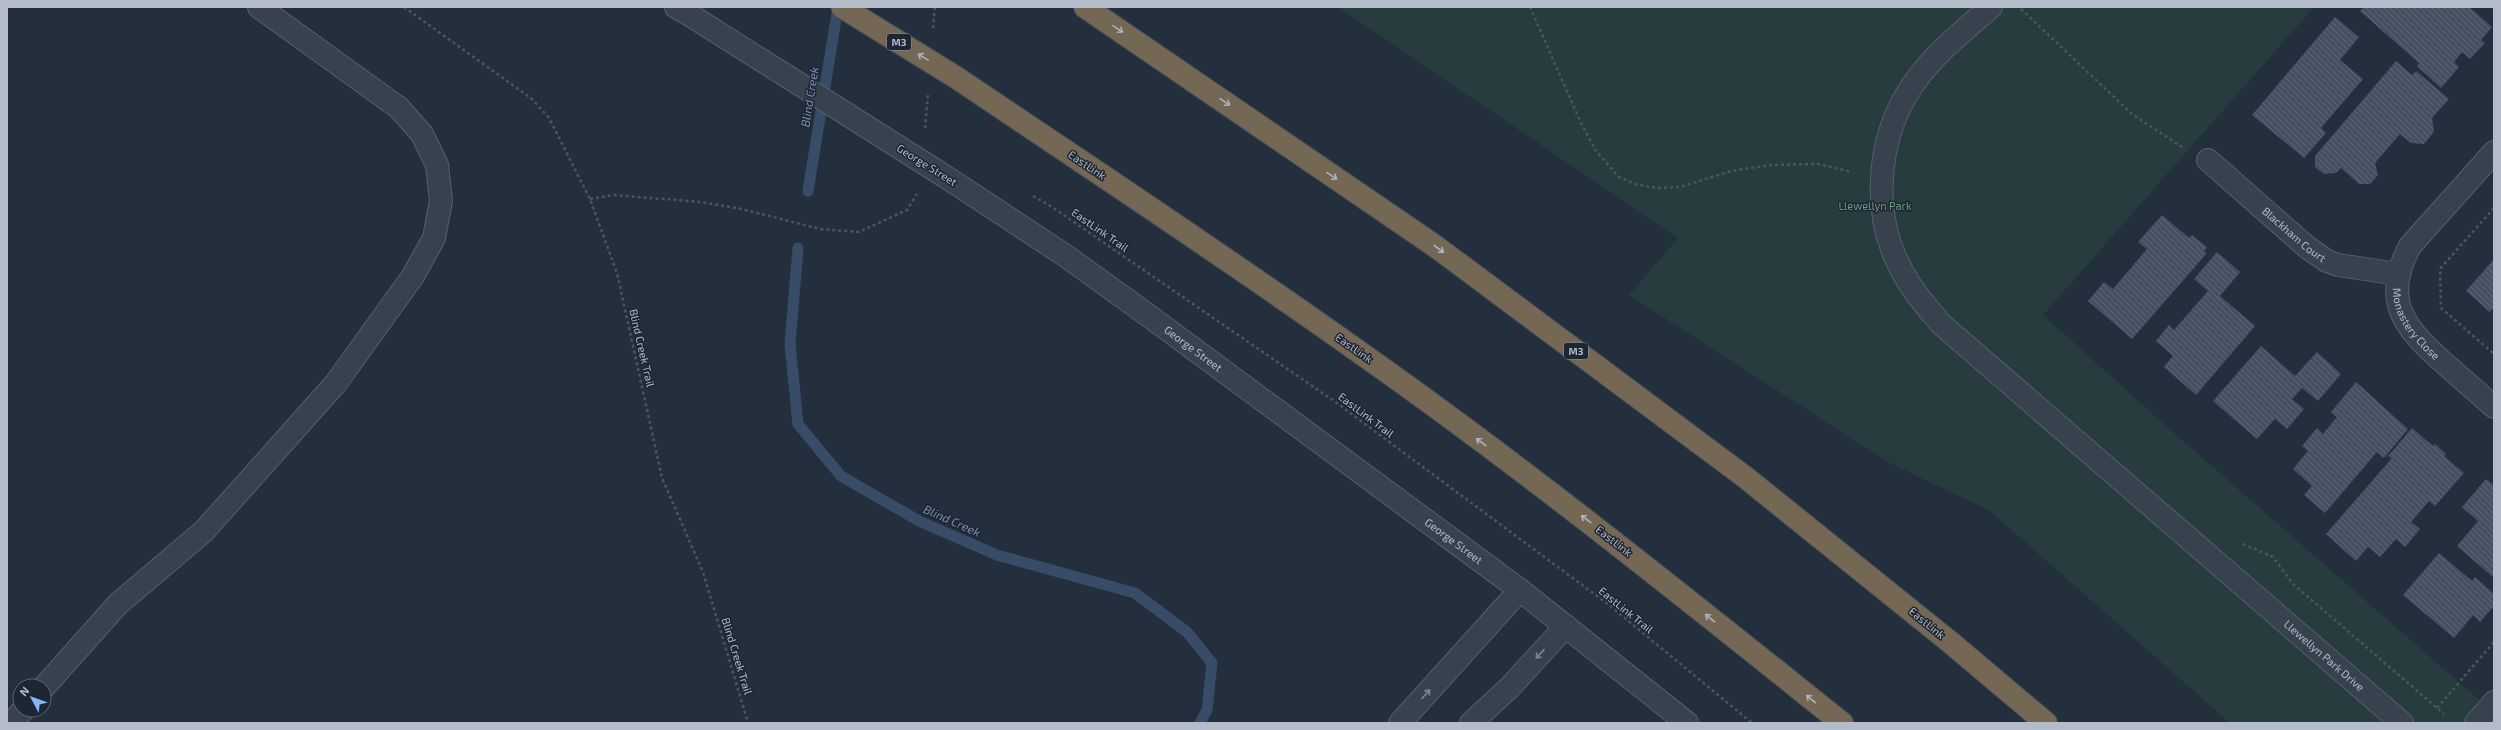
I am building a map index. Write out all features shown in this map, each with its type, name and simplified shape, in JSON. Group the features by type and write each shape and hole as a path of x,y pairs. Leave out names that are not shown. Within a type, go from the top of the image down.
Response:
{"highway":[{"name":"EastLink","path":"842,7 957,78 1143,202 1363,354 1595,526 1842,723"},
{"name":"EastLink","path":"1085,7 1435,246 1618,382 1751,482 1950,642 2046,723"}],"street":[{"path":"52,678 118,604 204,531 336,383 413,276 434,238 441,201 437,165 422,134 399,108 259,7"},
{"name":"Llewellyn Park Drive","path":"1991,7 1952,41 1912,86 1895,116 1885,149 1882,203 1888,238 1899,266 1922,301 1941,324 2402,723"},
{"name":"George Street","path":"683,11 946,177 1072,260 1520,590 1687,723"},
{"name":"Monastery Close","path":"2494,152 2410,246 2398,274 2396,290 2398,304 2410,330 2422,344 2494,407"},
{"name":"Blackham Court","path":"2208,160 2308,248 2327,260 2338,265 2398,274"},
{"path":"1400,723 1520,590"},
{"path":"1471,723 1509,688 1566,626"},
{"path":"2476,723 2494,702"}],"path":[{"name":"Blind Creek Trail","path":"404,7 532,99 549,118 590,199 617,274 662,478 703,572 748,723"},
{"path":"1530,7 1596,151 1619,177 1635,184 1656,188 1680,187 1731,171 1770,166 1818,164 1883,180"},
{"path":"2019,7 2132,114 2164,137 2208,160"},
{"path":"590,199 614,195 700,202 742,209 820,230"},
{"name":"EastLink Trail","path":"1032,195 1052,207 1334,401 1609,606 1752,723"},
{"path":"2494,208 2440,269 2441,308 2494,354"},
{"path":"2437,708 2494,642"}],"green space":[{"name":"Llewellyn Park","path":"1338,7 2314,7 2043,315 2174,433 2494,713 2494,723 2230,723 1990,511 1888,462 1629,295 1678,238"}],"building":[{"path":"2364,7 2469,7 2492,27 2481,40 2485,43 2470,59 2462,52 2454,62 2459,67 2441,88 2417,66 2419,63 2360,11"},
{"path":"2335,17 2359,37 2340,60 2363,79 2321,128 2326,133 2304,158 2252,115"},
{"path":"2396,61 2412,75 2416,71 2449,99 2432,118 2434,132 2424,144 2411,143 2400,134 2375,163 2378,175 2370,184 2359,184 2341,168 2336,173 2324,174 2315,167 2315,156"},
{"path":"2162,215 2189,238 2192,235 2207,247 2204,251 2207,253 2132,339 2088,301 2104,282 2113,289 2147,249 2138,242"},
{"path":"2217,252 2240,272 2220,296 2255,326 2196,395 2164,367 2173,356 2156,341 2169,325 2174,330 2208,291 2194,279"},
{"path":"2494,259 2494,307 2490,312 2466,291"},
{"path":"2261,346 2295,376 2317,352 2341,374 2318,401 2302,388 2292,399 2304,409 2287,429 2275,419 2257,439 2213,401"},
{"path":"2356,382 2408,429 2384,458 2377,452 2325,513 2304,495 2312,486 2293,469 2308,451 2302,446 2317,428 2323,434 2337,417 2331,412"},
{"path":"2412,428 2433,446 2435,444 2446,454 2444,456 2464,473 2435,506 2429,501 2411,522 2420,529 2405,547 2396,539 2380,557 2368,547 2356,561 2326,534 2392,458 2388,456"},
{"path":"2486,479 2494,485 2494,578 2457,546 2478,521 2462,507"},
{"path":"2439,553 2472,581 2475,577 2494,594 2494,606 2480,622 2473,615 2454,638 2403,595"}],"waterway":[{"name":"Blind Creek","path":"808,191 838,7"},
{"name":"Blind Creek","path":"798,248 790,344 798,424 841,476 919,521 997,555 1135,593 1187,632 1212,663 1207,710 1200,723"}]}
